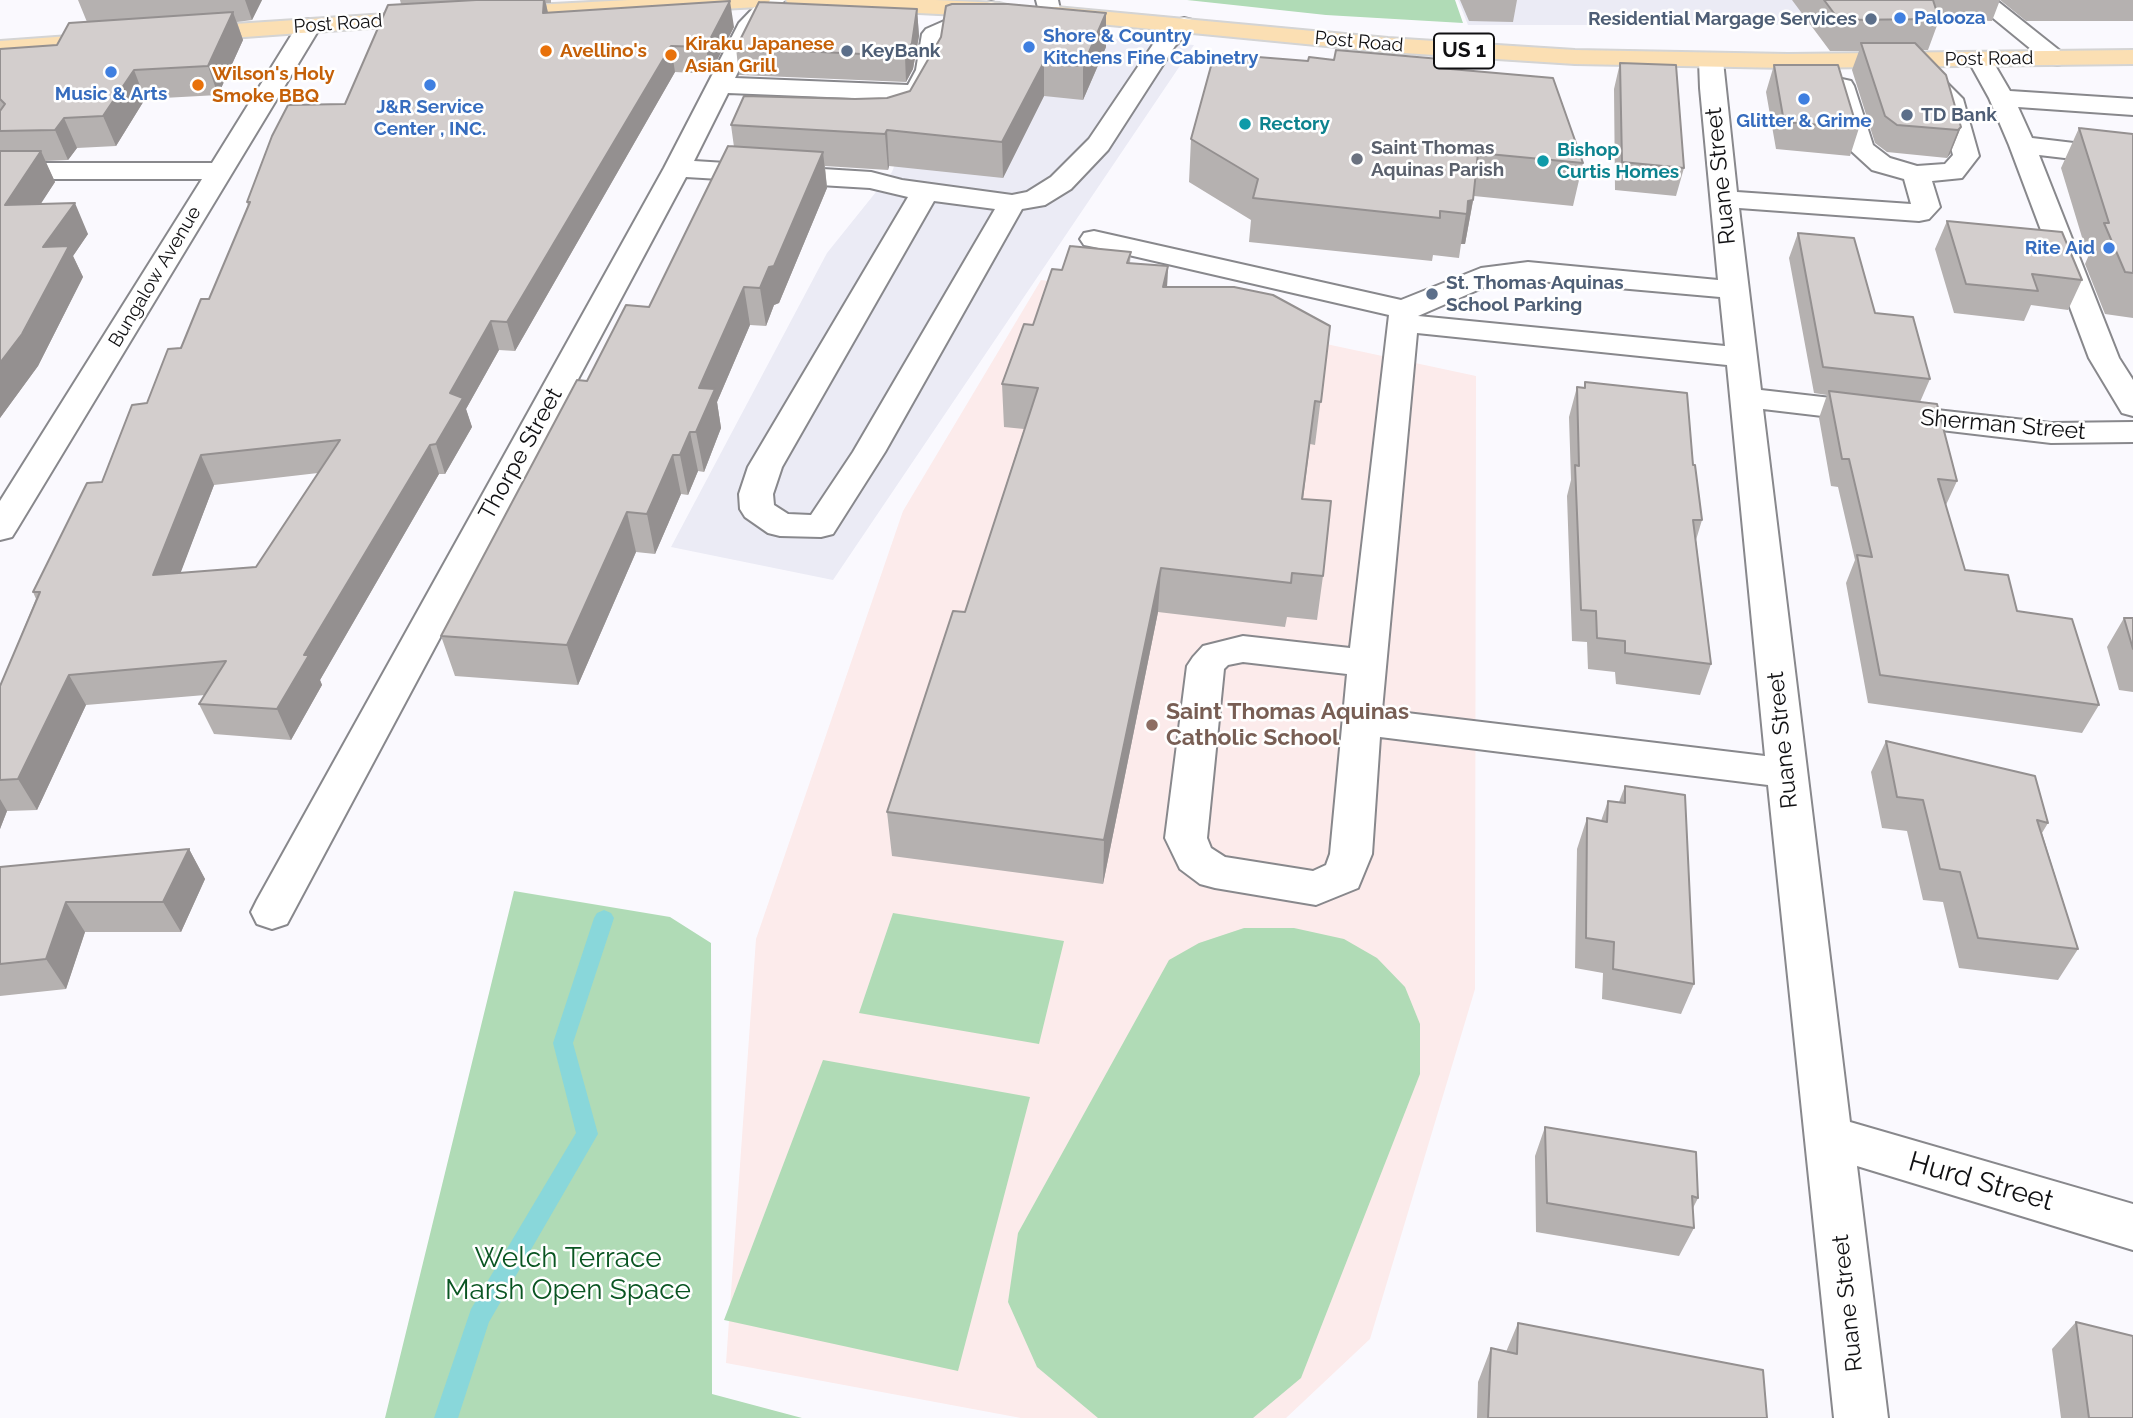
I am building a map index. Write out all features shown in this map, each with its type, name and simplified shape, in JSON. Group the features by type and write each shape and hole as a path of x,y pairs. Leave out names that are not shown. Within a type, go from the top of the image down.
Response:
{"main road":[{"path":"480,15 760,0"},
{"name":"Post Road","path":"797,0 991,9 1048,7 1184,25 1488,53 1711,61 2133,57"},
{"name":"Post Road","path":"161,36 453,17"},
{"path":"0,48 134,38"}],"street":[{"name":"Thorpe Street","path":"272,912 677,168 715,120 719,85 751,23 774,0"},
{"path":"1983,0 2057,58"},
{"path":"897,121 918,93 928,70 934,34 991,9"},
{"path":"677,168 871,180 925,192 1012,203 1035,199 1061,183 1099,144 1166,42 1184,25"},
{"name":"Bungalow Avenue","path":"0,529 16,479 220,171 309,26"},
{"path":"1835,61 1861,148 1881,164 1916,174 1953,172 1966,156 1950,99 1913,60"},
{"path":"1980,60 2002,99 2118,358 2133,406"},
{"name":"Ruane Street","path":"1711,61 1820,1082 1829,1138 1861,1418"},
{"path":"719,85 918,93"},
{"path":"2002,99 2133,107"},
{"path":"2022,145 2133,158"},
{"path":"0,171 220,171"},
{"path":"1724,199 1919,214 1926,207 1916,174"},
{"path":"925,192 765,467 756,494 757,509 780,525 821,526 869,452 1012,203"},
{"path":"1094,239 1403,317 1742,358"},
{"path":"1403,317 1491,274 1528,271 1734,290"},
{"path":"1367,663 1243,649 1216,655 1206,666 1186,838 1195,858 1215,872 1316,888 1343,876 1351,854 1367,663 1403,317"},
{"name":"Sherman Street","path":"1748,398 2051,433 2124,432"},
{"path":"2124,432 2133,461"},
{"path":"1363,721 1786,773"},
{"name":"Hurd Street","path":"1829,1138 2133,1227"}],"shaded area":[{"path":"1458,0 1841,0 1861,25 1468,25"},
{"path":"972,27 1194,45 833,580 671,547 827,253 892,172 902,145"},
{"name":"Saint Thomas Aquinas Catholic School","path":"1041,280 1164,296 1181,313 1476,376 1475,989 1370,1339 1286,1418 1021,1418 726,1363 756,939 903,511"}],"green space":[{"path":"1187,0 1455,0 1463,23 1326,15"},
{"name":"Welch Terrace Marsh Open Space","path":"514,891 670,917 711,943 712,1394 802,1418 385,1418"},
{"path":"893,913 1064,941 1039,1044 859,1013"},
{"path":"1244,928 1294,928 1344,939 1377,958 1405,987 1420,1024 1420,1074 1301,1378 1253,1418 1098,1418 1037,1367 1008,1302 1018,1233 1169,960 1199,943"},
{"path":"823,1060 1030,1097 958,1371 724,1320"}],"building":[{"path":"476,0 544,0 543,13 730,1 706,47 671,46 507,322 491,321 450,393 463,398 436,444 430,445 304,655 309,655 277,709 199,704 226,661 69,675 18,779 0,780 0,686 40,592 33,592 87,483 102,482 132,405 147,403 168,349 181,348 201,299 209,299 250,202 247,202 272,136 288,105 345,104 388,5","holes":["340,440 256,567 153,575 201,455"]},
{"path":"1824,0 1933,0 1939,19 1839,20"},
{"path":"759,2 917,9 912,43 905,56 736,48"},
{"path":"1008,4 1106,13 1083,66 1044,62 1002,142 887,130 885,134 731,125 744,96 855,99 887,98 910,91 941,37 946,6"},
{"path":"233,12 208,66 134,70 103,116 64,118 55,130 0,131 0,111 5,104 0,99 0,49 57,45 69,23"},
{"path":"1861,43 1915,43 1946,75 1961,127 1958,130 1897,125 1885,116"},
{"path":"1336,50 1440,59 1439,68 1553,78 1583,163 1478,153 1473,200 1468,201 1467,214 1440,211 1440,218 1253,198 1258,179 1191,139 1211,66 1217,63 1220,54 1308,61 1309,57 1334,60"},
{"path":"1620,63 1676,65 1684,168 1622,162"},
{"path":"1774,65 1838,65 1859,128 1784,122"},
{"path":"2079,128 2133,134 2133,273 2125,272 2104,223 2109,223"},
{"path":"728,146 823,152 774,266 769,267 760,288 744,287 699,388 715,389 696,432 690,432 680,455 673,455 647,514 627,512 567,645 441,636 577,380 587,381 626,305 649,307"},
{"path":"0,151 41,151 5,205 75,203 43,247 69,246 22,334 0,363"},
{"path":"1947,221 2062,232 2082,280 2032,274 2038,291 1966,284"},
{"path":"1798,233 1854,238 1875,313 1913,317 1930,379 1823,367"},
{"path":"1070,246 1131,252 1127,263 1168,266 1163,287 1234,287 1273,295 1330,326 1321,402 1315,401 1302,499 1331,501 1323,576 1292,573 1291,583 1161,568 1104,840 887,812 953,611 965,612 1038,388 1002,384 1024,324 1033,325 1052,269 1062,270"},
{"path":"1585,382 1687,393 1693,465 1702,520 1693,520 1711,664 1625,653 1625,641 1597,638 1596,611 1581,610 1575,465 1579,466 1577,387 1585,388"},
{"path":"1829,391 1937,404 1957,481 1938,479 1965,570 2008,575 2017,611 2072,619 2099,705 1880,675 1857,555 1872,557 1849,459 1842,459"},
{"path":"2124,618 2133,618 2133,649"},
{"path":"1886,741 2035,776 2048,823 2037,820 2078,949 1978,938 1960,872 1940,869 1923,800 1897,797"},
{"path":"1625,786 1685,795 1694,984 1613,969 1614,942 1586,938 1587,818 1607,822 1608,801 1625,803"},
{"path":"189,849 163,902 66,902 46,959 0,964 0,867"},
{"path":"1545,1127 1696,1152 1698,1198 1692,1196 1694,1228 1547,1203"},
{"path":"2076,1322 2133,1336 2133,1418 2089,1418"},
{"path":"1518,1323 1763,1370 1767,1418 1488,1418 1491,1348 1517,1354"}],"waterway":[{"path":"446,1418 479,1317 587,1134 563,1043 604,918"}],"place":[{"name":"Palooza","path":"1900,18"},
{"name":"Residential Margage Services","path":"1871,19"},
{"name":"Shore & Country Kitchens Fine Cabinetry","path":"1029,47"},
{"name":"Avellino's","path":"546,51"},
{"name":"KeyBank","path":"847,51"},
{"name":"Kiraku Japanese Asian Grill","path":"671,55"},
{"name":"Music & Arts","path":"111,72"},
{"name":"Wilson's Holy Smoke BBQ","path":"198,85"},
{"name":"J&R Service Center , INC.","path":"430,85"},
{"name":"Glitter & Grime","path":"1804,99"},
{"name":"TD Bank","path":"1907,115"},
{"name":"Rectory","path":"1245,124"},
{"name":"Saint Thomas Aquinas Parish","path":"1357,159"},
{"name":"Bishop Curtis Homes","path":"1543,161"},
{"name":"Rite Aid","path":"2109,248"},
{"name":"St. Thomas Aquinas School Parking","path":"1432,294"},
{"name":"Saint Thomas Aquinas Catholic School","path":"1152,725"}]}
